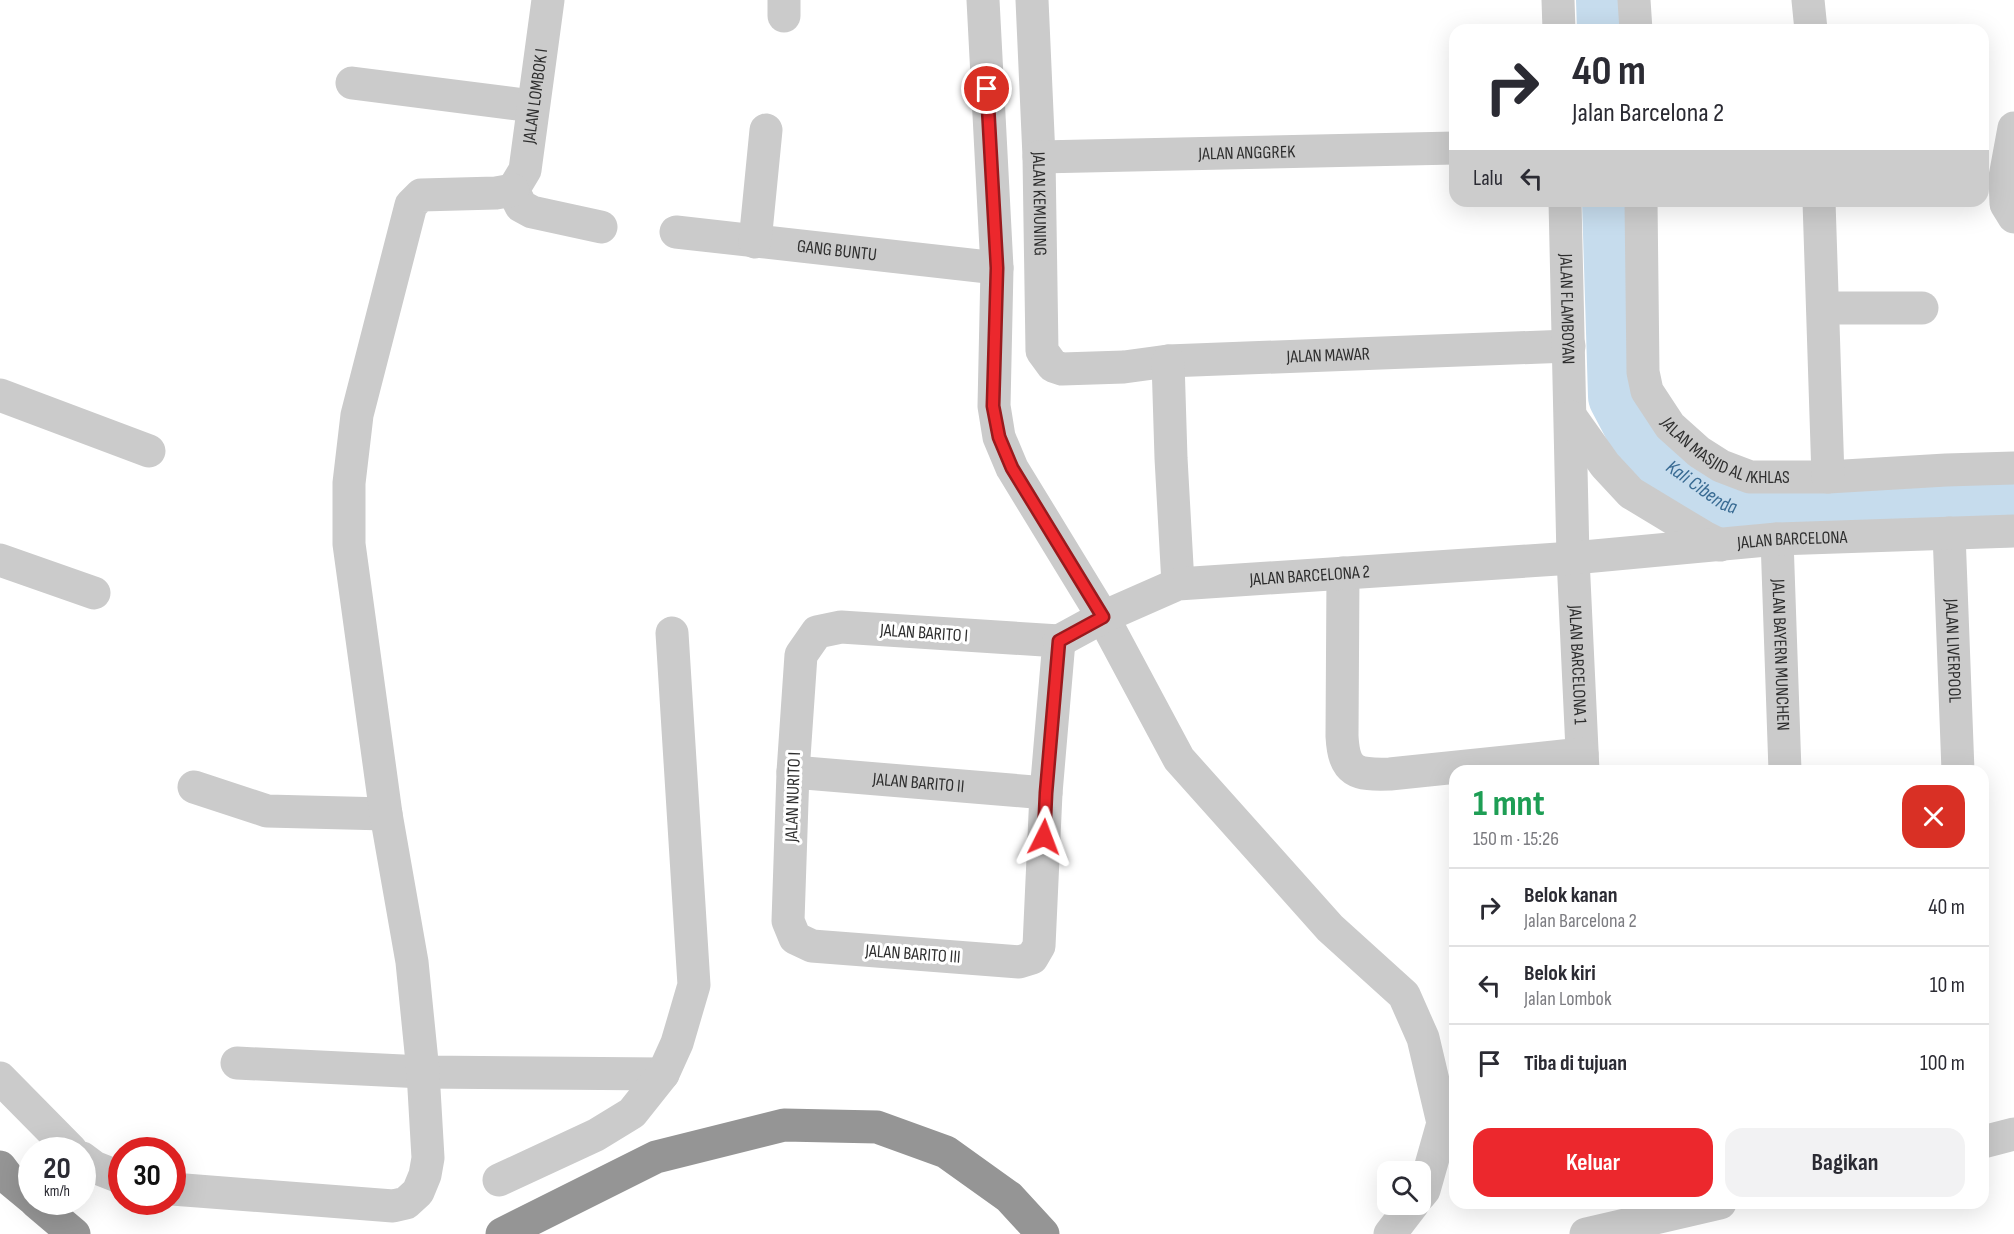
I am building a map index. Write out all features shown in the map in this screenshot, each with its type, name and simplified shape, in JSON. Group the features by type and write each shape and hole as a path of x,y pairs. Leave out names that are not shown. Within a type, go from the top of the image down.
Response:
{"highway":[{"path":"502,1234 656,1157 784,1125 877,1127 946,1152 1009,1197 1043,1234"},
{"path":"0,1167 18,1186"},
{"path":"52,1215 75,1234"}],"street":[{"name":"JALAN LOMBOK I","path":"513,190 525,170 548,0"},
{"path":"983,0 997,268 993,406 999,437 1012,468 1103,617 1179,759 1330,928 1404,995 1423,1038 1443,1123 1431,1165"},
{"name":"JALAN KEMUNING","path":"1032,0 1039,157 1042,351 1053,366 1062,369 1090,368"},
{"path":"1558,0 1559,24"},
{"path":"1634,0 1636,24"},
{"path":"1808,0 1810,24"},
{"path":"352,83 533,106"},
{"path":"754,242 766,130"},
{"path":"2012,140 2005,177 2006,204 2014,217"},
{"name":"JALAN ANGGREK","path":"1039,157 1449,148"},
{"path":"186,1190 393,1206 406,1203 418,1192 425,1175 428,1158 423,1072 412,962 386,814 349,544 349,483 357,415 411,205 421,195 496,193 513,190 521,206 532,212 601,227"},
{"name":"JALAN FLAMBOYAN","path":"1565,207 1573,558"},
{"name":"JALAN MASJID AL IKHLAS","path":"1641,207 1643,372 1647,391 1670,426 1699,452 1721,466 1750,477 1828,477 2014,468"},
{"path":"1819,207 1828,477"},
{"name":"GANG BUNTU","path":"676,232 997,268"},
{"path":"1822,308 1922,308"},
{"name":"JALAN MAWAR","path":"1090,368 1124,367 1168,361 1569,346"},
{"path":"1168,361 1178,584"},
{"path":"0,394 149,452"},
{"path":"1571,417 1605,465 1631,493 1704,537 1720,544"},
{"name":"JALAN BARCELONA","path":"1573,558 1777,538 2014,531"},
{"name":"JALAN LIVERPOOL","path":"1949,533 1958,765"},
{"name":"JALAN BAYERN MUNCHEN","path":"1777,538 1785,765"},
{"name":"JALAN BARCELONA 2","path":"1059,641 1103,617 1178,584 1573,558"},
{"name":"JALAN BARCELONA 1","path":"1573,558 1583,763"},
{"path":"0,560 94,593"},
{"path":"1343,573 1343,755 1352,767 1369,775 1449,770"},
{"name":"JALAN BARITO I","path":"801,655 817,632 841,627 1059,641"},
{"path":"499,1180 596,1135 632,1113 663,1074 677,1043 694,985 672,633"},
{"path":"1046,793 1059,641"},
{"name":"JALAN NURITO I","path":"795,938 788,921 793,772 801,655"},
{"path":"1546,765 1583,763"},
{"name":"JALAN BARITO II","path":"793,772 1046,793"},
{"path":"194,787 267,811 386,814"},
{"name":"JALAN BARITO III","path":"795,938 812,946 1019,962 1032,958 1039,946 1046,793"},
{"path":"237,1062 423,1072 663,1074"},
{"path":"0,1078 59,1137"},
{"path":"1989,1140 2014,1134"},
{"path":"1593,1223 1682,1209"},
{"path":"1390,1234 1405,1215"}],"waterway":[{"name":"Kali Cibenda","path":"1609,0 1610,24"},
{"name":"Kali Cibenda","path":"1615,207 1621,396 1639,430 1663,461 1723,504 1777,521 2014,514"}],"route":[{"path":"987,89 997,268 993,406 999,437 1012,468 1103,617 1059,641 1044,837"}]}
